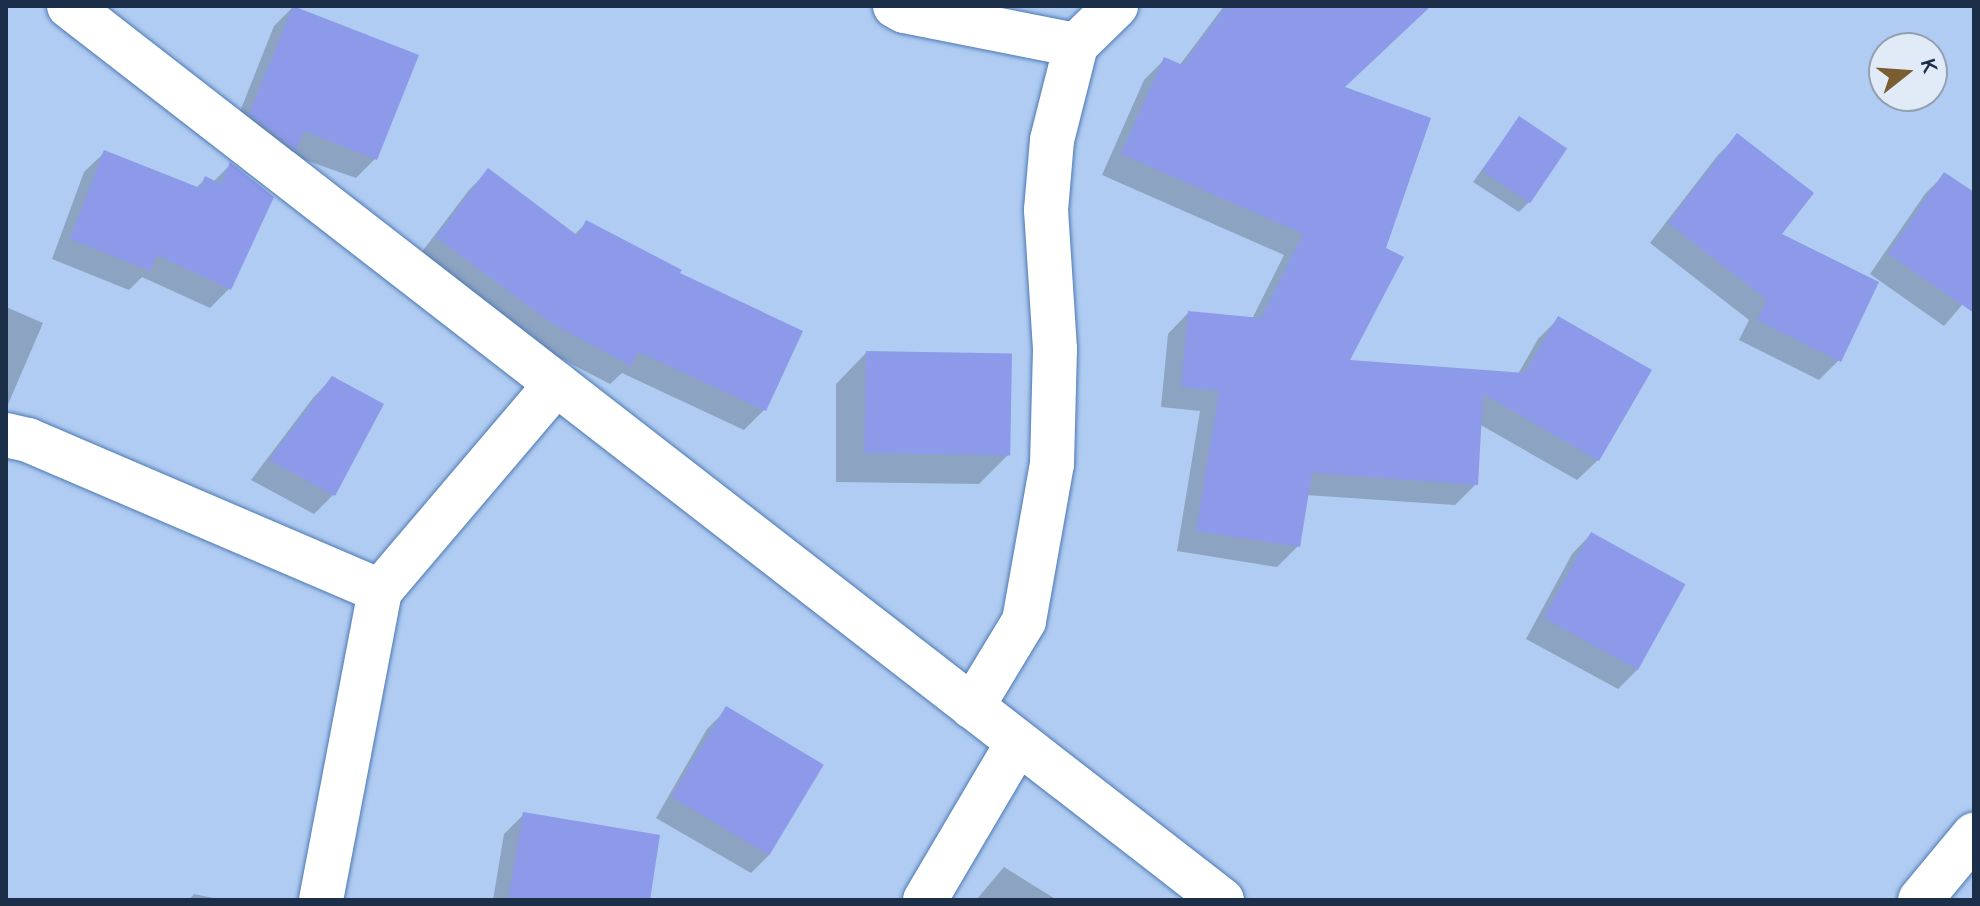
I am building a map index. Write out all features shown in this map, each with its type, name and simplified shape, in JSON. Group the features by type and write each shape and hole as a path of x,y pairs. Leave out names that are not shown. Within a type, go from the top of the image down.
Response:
{"street":[{"path":"69,6 1222,900"},
{"path":"895,6 904,11 1076,45"},
{"path":"972,707 1024,621 1052,464 1055,349 1046,210 1052,140 1076,45 1116,6"},
{"path":"321,900 380,591 556,384"},
{"path":"6,435 28,440 380,591"},
{"path":"925,900 1018,742"},
{"path":"1920,900 1974,835"}],"building":[{"path":"293,6 419,55 377,160 304,131 296,150 249,114"},
{"path":"1226,6 1431,6 1345,87 1431,118 1386,248 1404,257 1350,360 1525,373 1558,316 1652,370 1599,461 1483,394 1478,485 1312,473 1300,547 1196,531 1219,391 1181,387 1188,311 1261,318 1303,234 1121,154 1164,57 1183,65"},
{"path":"1519,116 1567,148 1530,203 1482,171"},
{"path":"1737,133 1814,193 1782,234 1879,282 1841,362 1757,320 1767,300 1668,223"},
{"path":"104,150 200,188 205,176 221,184 230,162 274,197 231,290 157,255 150,271 70,239"},
{"path":"488,168 578,236 586,220 682,270 680,273 803,331 766,411 638,352 631,366 551,323 436,237"},
{"path":"1944,172 1974,192 1974,313 1888,254"},
{"path":"866,351 1012,354 1010,456 864,453"},
{"path":"332,376 384,404 335,496 269,460"},
{"path":"1591,532 1685,584 1638,670 1543,618"},
{"path":"726,706 824,765 769,856 671,797"},
{"path":"523,812 660,835 650,900 508,900"}]}
